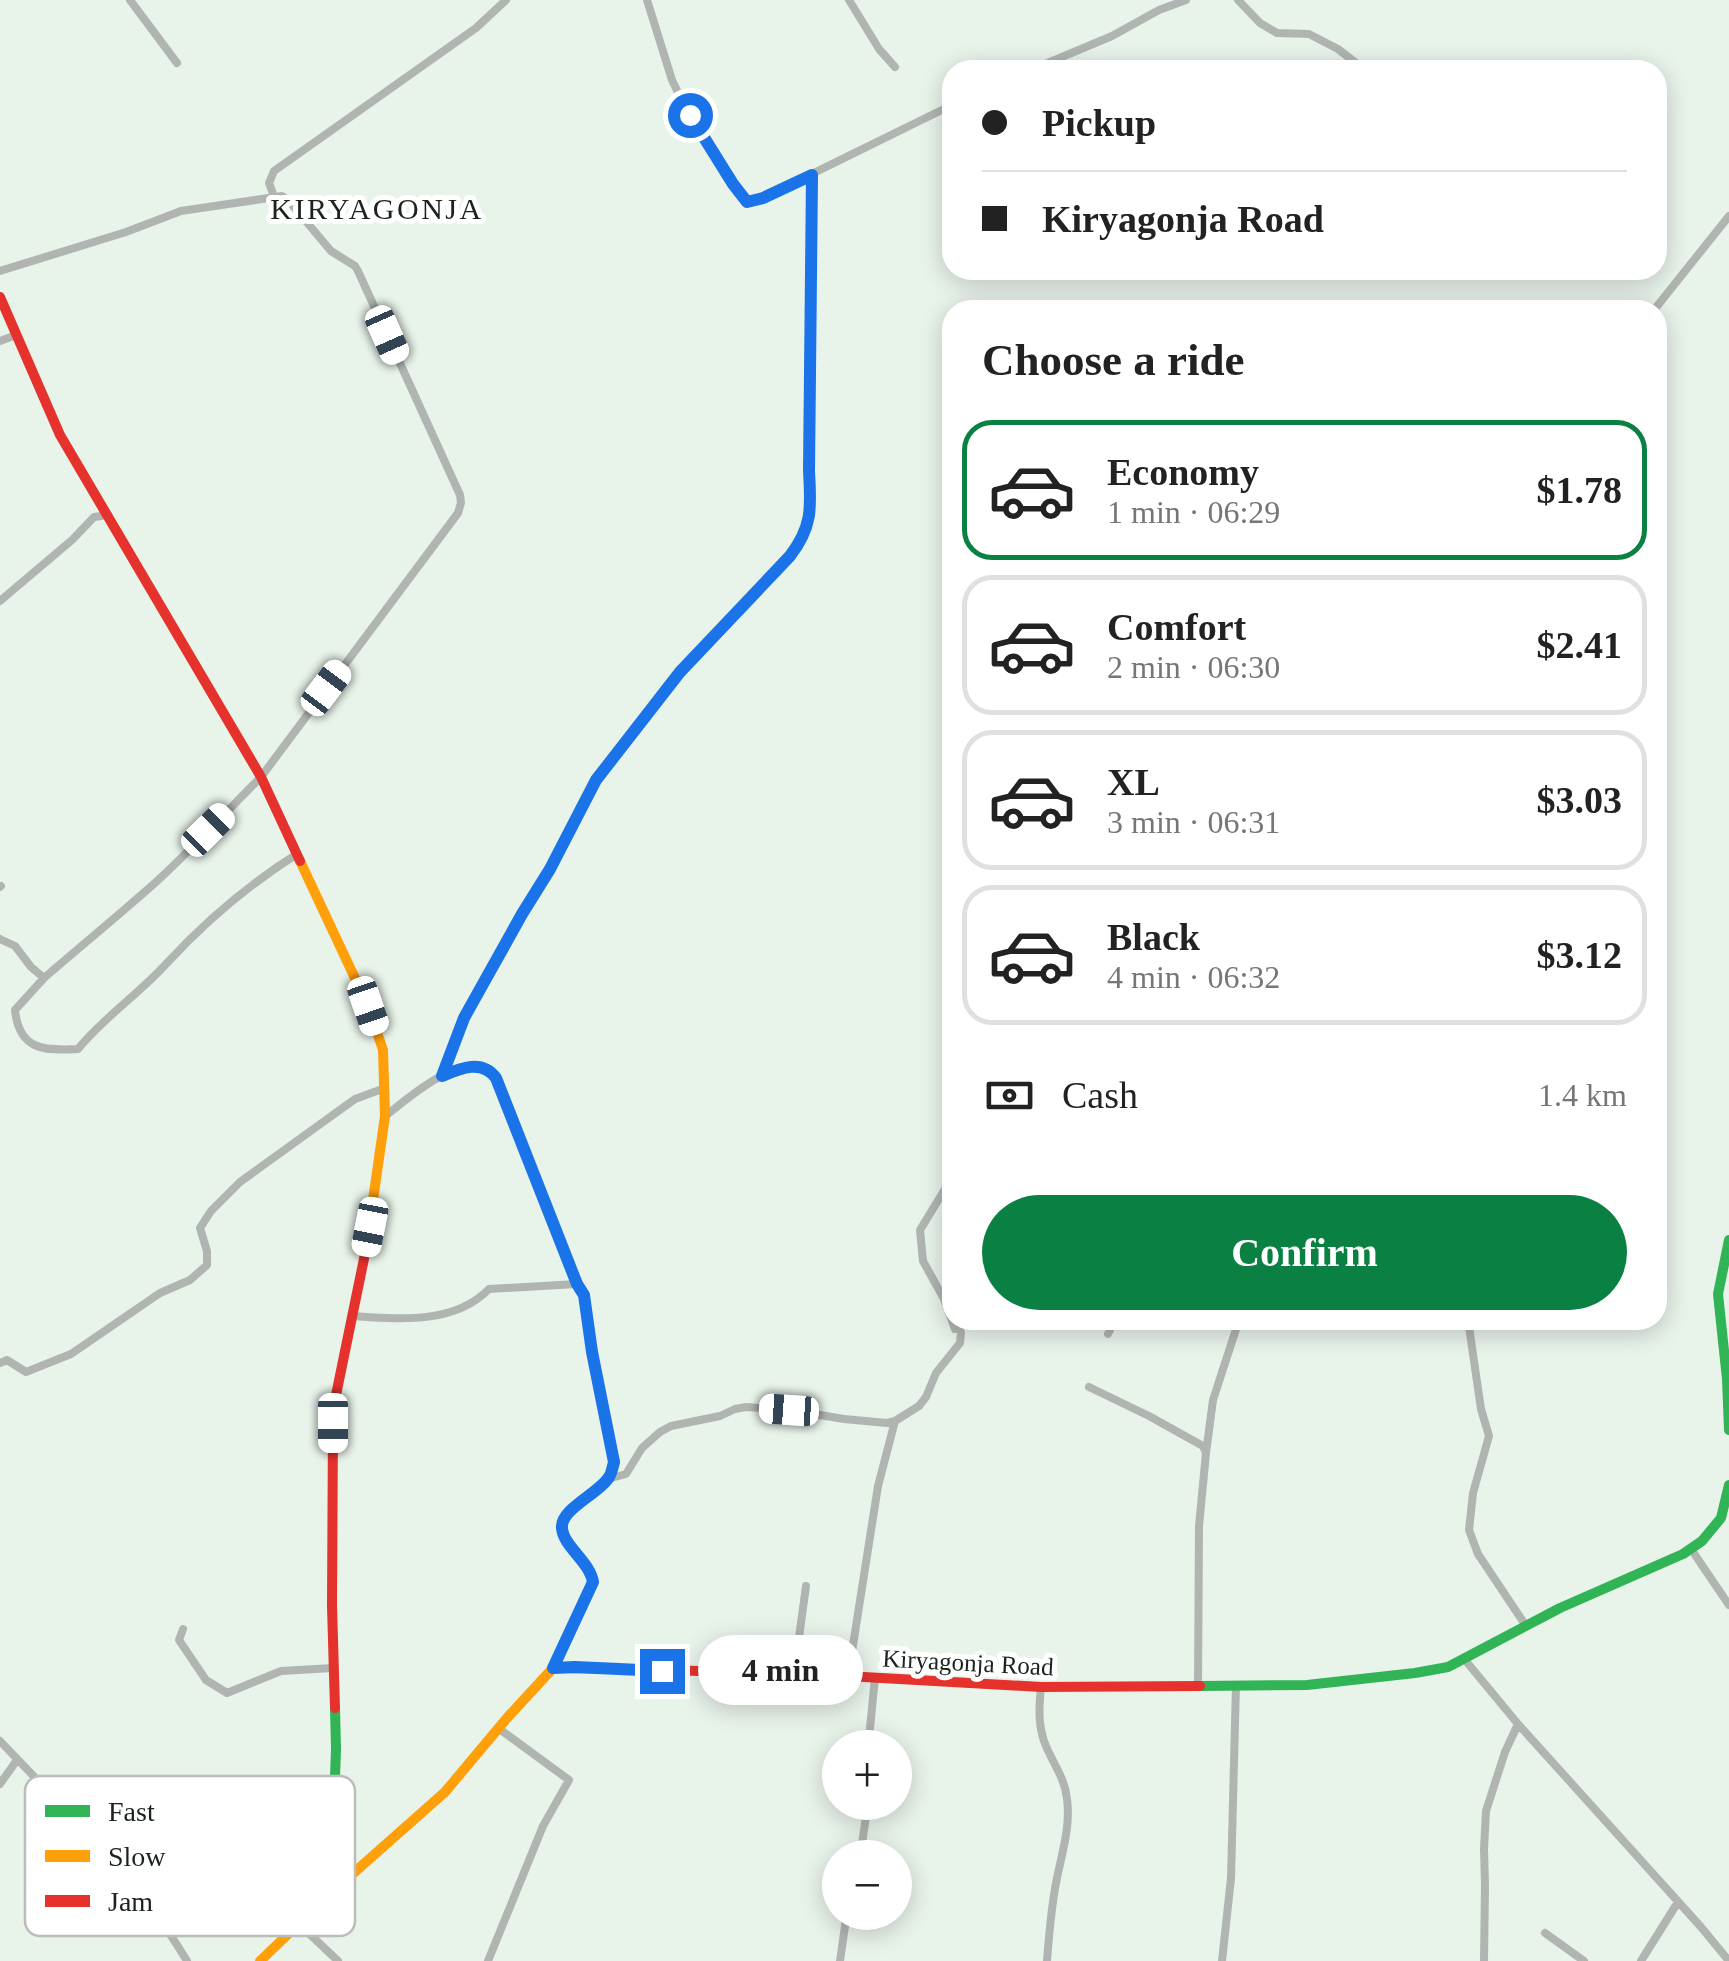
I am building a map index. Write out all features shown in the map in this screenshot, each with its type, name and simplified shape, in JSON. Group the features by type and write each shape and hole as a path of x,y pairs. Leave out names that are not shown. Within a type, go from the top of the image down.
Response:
{"street":[{"path":"130,0 177,63"},
{"path":"275,199 269,183 274,171 476,28 506,0"},
{"path":"647,0 683,103 747,202 812,175 942,110"},
{"path":"849,0 879,49 896,67"},
{"path":"1056,60 1186,0"},
{"path":"1238,0 1260,23 1278,34 1309,34 1352,60"},
{"path":"442,1076 464,1018 596,780 680,672 752,599 803,539 811,506 812,175"},
{"path":"0,271 182,211 282,196 330,251 355,266 461,502 458,513 261,777 156,882 44,978 15,1010 20,1034 33,1045 78,1049 208,921 258,879 297,854"},
{"path":"1662,300 1729,216"},
{"path":"0,297 60,435 261,777 368,1006 383,1050 385,1116 370,1227 333,1423 335,1776"},
{"path":"0,341 16,335"},
{"path":"0,601 94,518 108,515"},
{"path":"0,939 15,946 44,978"},
{"path":"355,1873 432,1804 553,1668 593,1582 591,1572 567,1539 562,1523 608,1479 614,1462 584,1295 496,1078 490,1070 471,1066 442,1076 385,1116"},
{"path":"0,1363 7,1360 26,1372 72,1354 160,1293 190,1280 207,1265 200,1228 211,1210 240,1182 355,1099 385,1088"},
{"path":"942,1194 920,1230 923,1261 942,1295"},
{"path":"1729,1240 1718,1294 1729,1430"},
{"path":"352,1316 413,1320 460,1309 489,1289 577,1284"},
{"path":"955,1330 960,1343"},
{"path":"608,1479 626,1474 642,1448 660,1432 735,1409 789,1410 844,1420 896,1421 919,1406 936,1372 960,1343 960,1330"},
{"path":"1108,1334 1110,1330"},
{"path":"1198,1686 1199,1526 1206,1453 1216,1390 1236,1330"},
{"path":"1469,1330 1489,1436 1473,1492 1469,1530 1478,1554 1526,1626"},
{"path":"1089,1388 1150,1416 1202,1446 1206,1453"},
{"path":"848,1677 878,1486 896,1421"},
{"name":"Kiryagonja Road","path":"553,1668 794,1674 1040,1687 1307,1684 1384,1677 1465,1660 1595,1591 1690,1549 1721,1518 1729,1485"},
{"path":"1690,1549 1729,1605"},
{"path":"794,1674 806,1586"},
{"path":"183,1629 179,1640 206,1680 227,1693 281,1672 334,1668"},
{"path":"1465,1660 1729,1961"},
{"path":"870,1730 875,1678"},
{"path":"1222,1961 1232,1878 1236,1686"},
{"path":"1040,1687 1038,1716 1044,1742 1068,1802 1048,1961"},
{"path":"1484,1961 1486,1811 1504,1752 1518,1724"},
{"path":"488,1961 543,1826 570,1780 498,1728"},
{"path":"0,1741 32,1776"},
{"path":"0,1784 17,1760"},
{"path":"1641,1961 1678,1902"},
{"path":"840,1961 844,1930"},
{"path":"1545,1933 1584,1961"},
{"path":"171,1936 187,1961"},
{"path":"260,1961 288,1936"},
{"path":"312,1936 338,1961"}],"traffic: fast":[{"path":"1729,1240 1718,1294 1729,1430"},
{"path":"1200,1686 1307,1685 1448,1667 1560,1608 1683,1554 1702,1541 1721,1518 1729,1485"},
{"path":"335,1708 335,1776"}],"traffic: slow":[{"path":"300,861 368,1006 383,1050 385,1116 366,1249"},
{"path":"355,1872 445,1792 553,1668 628,1669"},
{"path":"260,1961 286,1936"}],"traffic: jam":[{"path":"0,297 60,435 261,777 300,861"},
{"path":"335,1708 333,1423 366,1249"},
{"path":"628,1669 1041,1687 1200,1686"}],"district":[{"name":"KIRYAGONJA","path":"377,209"}],"route":[{"path":"662,1671 553,1668 593,1582 591,1572 567,1539 562,1523 603,1485 614,1462 584,1295 496,1078 480,1066 442,1076 464,1018 596,780 680,672 790,556 808,526 812,175 747,202 690,115"}]}
